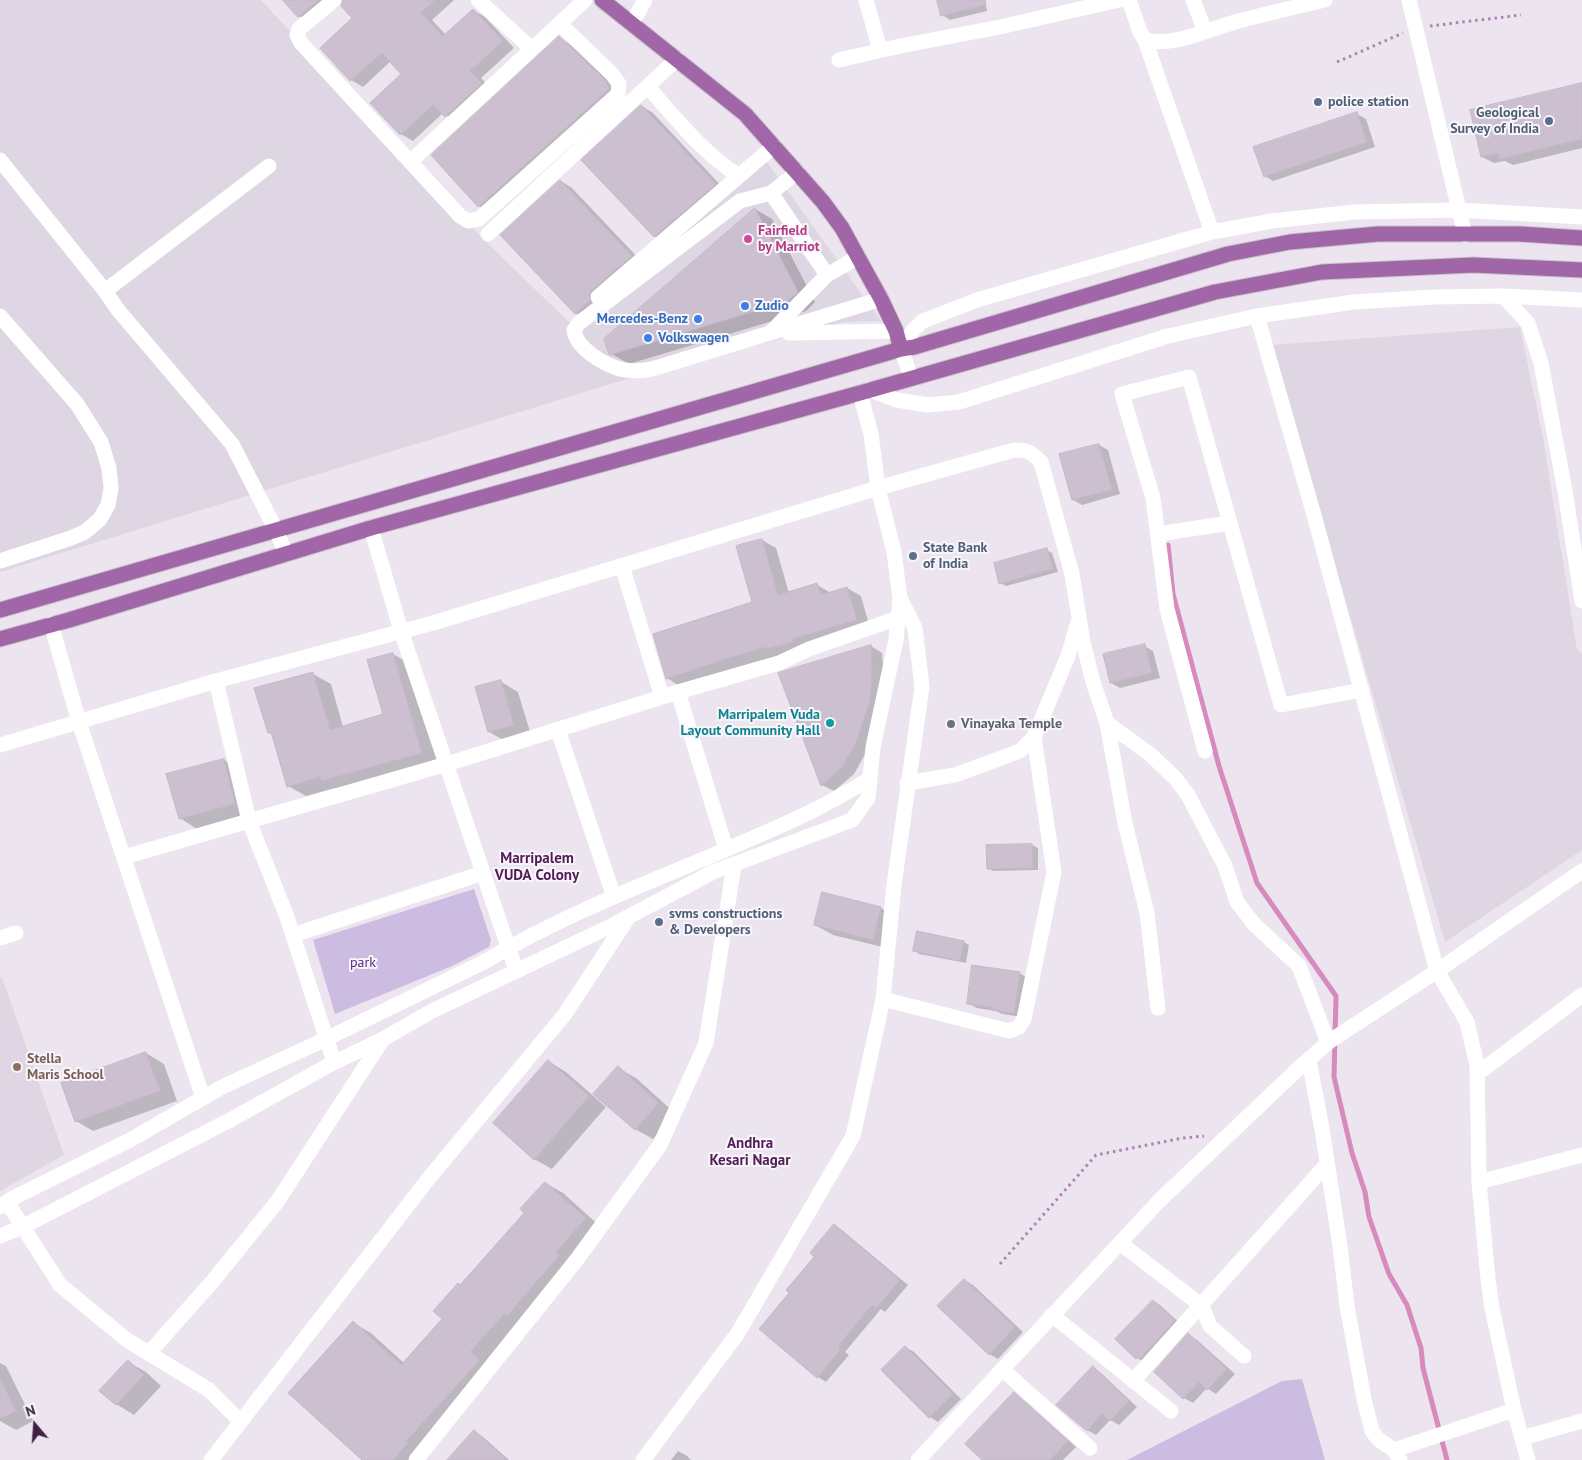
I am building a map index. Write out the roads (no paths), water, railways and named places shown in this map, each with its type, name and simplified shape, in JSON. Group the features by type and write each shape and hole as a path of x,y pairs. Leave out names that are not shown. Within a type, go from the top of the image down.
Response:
{"main road":[{"path":"602,0 745,114 823,202 838,222 881,299 896,331 901,349"},
{"path":"0,610 901,349 914,347 1228,254 1290,242 1378,234 1520,234 1582,238"},
{"path":"0,638 371,528 864,392 911,377 1215,292 1322,272 1473,265 1582,270"}],"street":[{"path":"334,0 299,29 297,35 301,43 460,216 468,221 479,219 618,94 619,84 612,74 560,24"},
{"path":"478,0 532,49"},
{"path":"410,162 585,0"},
{"path":"632,24 644,0"},
{"path":"866,0 880,50"},
{"path":"839,60 1119,0"},
{"path":"1129,0 1140,32 1145,40 1212,232"},
{"path":"1193,0 1205,31"},
{"path":"1145,40 1162,43 1285,5 1325,0"},
{"path":"1409,0 1465,235"},
{"path":"488,234 676,59"},
{"path":"648,87 693,138 723,166 739,176"},
{"path":"574,318 774,146"},
{"path":"0,160 105,291 118,310 232,444 276,530 286,554"},
{"path":"105,291 269,166"},
{"path":"797,172 771,193 740,201 580,323 574,330 575,337 586,352 619,369 634,372 652,370 881,299"},
{"path":"771,193 827,275"},
{"path":"911,377 901,349 914,329 923,321 977,300 1212,232 1272,221 1339,213 1459,210 1582,217"},
{"path":"770,333 827,275 858,257"},
{"path":"0,1236 22,1227 232,1119 334,1062 383,1039 432,1011 629,917 713,872 852,820 868,798 873,747 896,640 900,598 894,552 878,488 864,392 928,405 959,402 1168,336 1256,316 1354,302 1434,297 1503,296 1582,300"},
{"path":"1503,296 1528,323 1541,363 1565,491 1582,601"},
{"path":"0,316 77,404 101,442 109,468 111,488 108,505 100,519 85,532 0,561"},
{"path":"1256,316 1362,690 1437,971 1467,1022 1477,1065 1479,1182 1488,1280 1492,1308 1514,1410 1528,1460"},
{"path":"770,333 896,331"},
{"path":"1205,751 1167,609 1153,498 1122,394 1188,376 1281,705 1362,690"},
{"path":"0,745 216,681 402,631 878,488 1014,450 1023,450 1032,453 1041,462 1072,574 1083,642 1106,723 1125,823 1147,913 1158,1008"},
{"path":"1158,534 1230,523"},
{"path":"371,528 402,631 516,970"},
{"path":"622,566 662,697"},
{"path":"643,1460 738,1333 853,1136 883,999 894,885 922,687 915,628 900,598"},
{"path":"907,783 955,776 1020,751 1034,737 1068,656 1079,617"},
{"path":"124,858 447,764 678,692 779,663 809,649 898,618"},
{"path":"51,624 79,722 204,1098"},
{"path":"216,681 249,821 293,935 334,1062"},
{"path":"678,692 726,849"},
{"path":"1106,723 1151,755 1188,795 1225,866 1237,902 1254,924 1299,966 1333,1039"},
{"path":"558,730 614,896"},
{"path":"883,999 1009,1031 1019,1028 1024,1019 1054,872 1034,737"},
{"path":"240,1422 209,1390 127,1340 60,1285 22,1227 4,1205 130,1140 222,1087 326,1039 614,896 811,812 870,779"},
{"path":"416,1460 578,1258 660,1145 706,1043 734,865"},
{"path":"918,1460 1159,1201 1309,1060 1333,1039 1437,971 1582,871"},
{"path":"293,935 483,873"},
{"path":"211,1460 429,1178 565,1014 629,917"},
{"path":"0,938 16,934"},
{"path":"1477,1074 1582,994"},
{"path":"149,1353 212,1282 277,1202 383,1039"},
{"path":"1309,1060 1340,1246 1347,1306 1364,1399 1372,1431 1378,1439 1397,1455 1430,1438 1514,1410"},
{"path":"1479,1182 1582,1155"},
{"path":"1133,1380 1202,1306 1269,1227 1327,1164"},
{"path":"1120,1243 1202,1306 1210,1326 1244,1356"},
{"path":"1052,1315 1171,1411"},
{"path":"1002,1369 1090,1448"},
{"path":"1522,1438 1582,1421"}],"waterway":[{"path":"1168,545 1173,594 1219,766 1257,883 1336,996 1334,1077 1352,1153 1365,1192 1369,1217 1389,1274 1407,1305 1421,1348 1423,1368 1447,1460"}],"place":[{"name":"police station","path":"1318,102"},
{"name":"Geological Survey of India","path":"1549,121"},
{"name":"Fairfield by Marriot","path":"748,239"},
{"name":"Zudio","path":"745,306"},
{"name":"Mercedes-Benz","path":"698,319"},
{"name":"Volkswagen","path":"648,338"},
{"name":"State Bank of India","path":"913,556"},
{"name":"Marripalem Vuda Layout Community Hall","path":"830,723"},
{"name":"Vinayaka Temple","path":"951,724"},
{"name":"svms constructions & Developers","path":"659,922"},
{"name":"Stella Maris School","path":"17,1067"}],"district":[{"name":"Marripalem VUDA Colony","path":"537,868"},
{"name":"Andhra Kesari Nagar","path":"750,1152"}],"park label":[{"name":"park","path":"363,963"}]}
